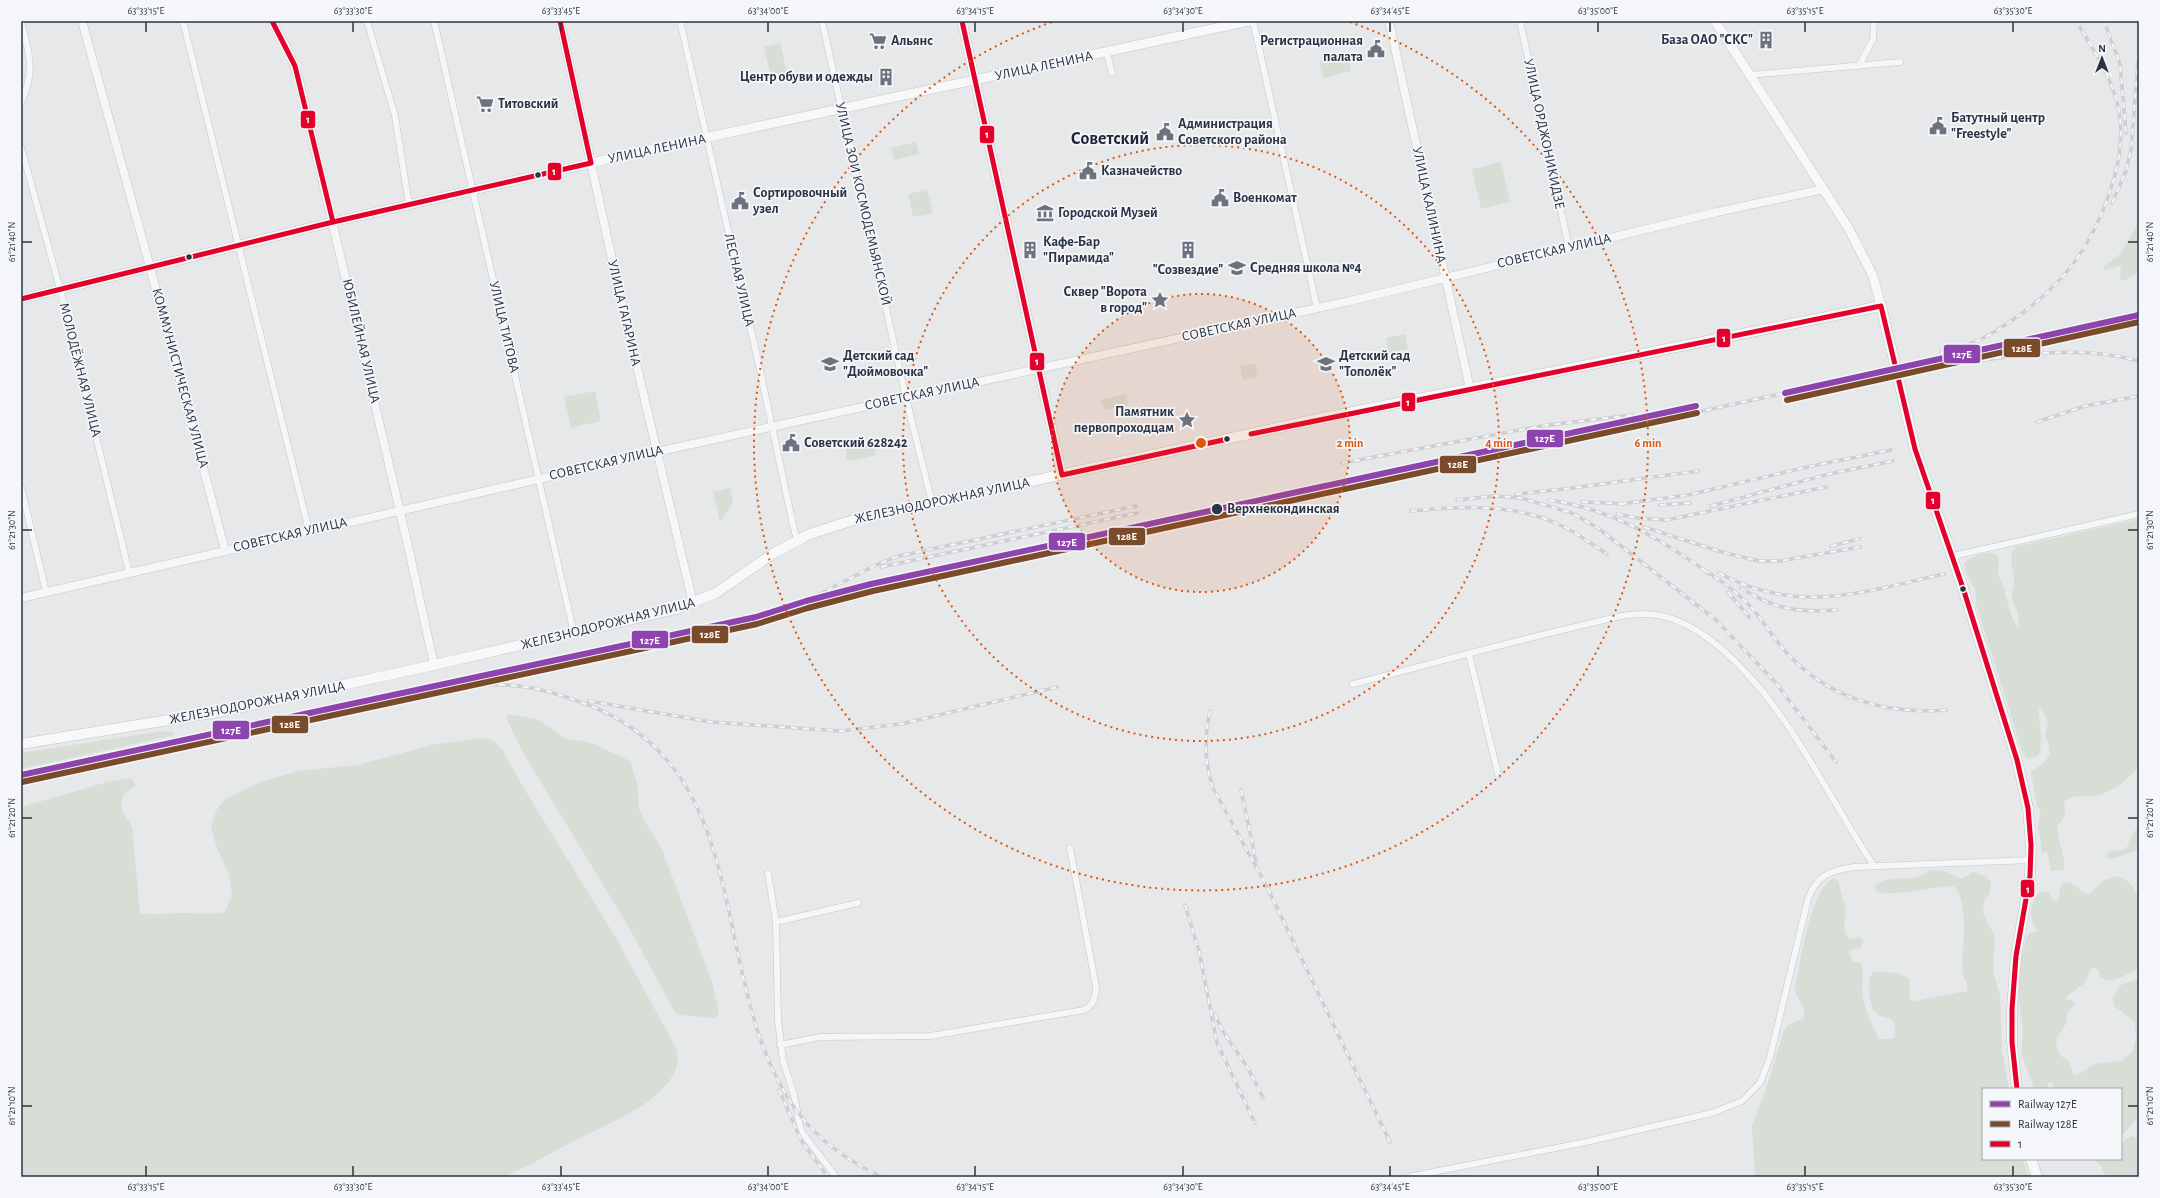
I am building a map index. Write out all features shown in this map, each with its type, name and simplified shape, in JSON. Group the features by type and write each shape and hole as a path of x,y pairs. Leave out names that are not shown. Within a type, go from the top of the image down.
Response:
{"main road":[{"path":"962,21 1062,475"},
{"name":"УЛИЦА ЛЕНИНА","path":"21,299 333,222 591,163 1107,53 1249,21"},
{"path":"1715,21 1824,189 1849,229 1869,267 1881,306 1915,449 1924,480 1953,556 2022,780 2030,819 2031,860 2013,990 2012,1042 2018,1088"},
{"name":"ЖЕЛЕЗНОДОРОЖНАЯ УЛИЦА","path":"21,744 224,711 574,634 693,604 731,584 774,553 798,540 840,523 1323,418 1881,306"},
{"path":"2031,1160 2037,1177"}],"street":[{"path":"21,21 24,45 31,62 30,77 21,102"},
{"name":"КОММУНИСТИЧЕСКАЯ УЛИЦА","path":"82,21 150,267 225,550"},
{"path":"183,21 309,531"},
{"name":"ЮБИЛЕЙНАЯ УЛИЦА","path":"272,21 295,66 333,222 434,665"},
{"path":"367,21 395,116 409,205"},
{"name":"УЛИЦА ТИТОВА","path":"434,21 574,634"},
{"name":"УЛИЦА ГАГАРИНА","path":"560,21 656,452 693,604"},
{"name":"ЛЕСНАЯ УЛИЦА","path":"680,21 772,426 793,526 798,540"},
{"name":"УЛИЦА ЗОИ КОСМОДЕМЬЯНСКОЙ","path":"822,21 906,398 932,503"},
{"path":"1253,21 1317,308"},
{"name":"УЛИЦА КАЛИНИНА","path":"1389,21 1470,389"},
{"name":"УЛИЦА ОРДЖОНИКИДЗЕ","path":"1520,21 1568,248"},
{"path":"1859,66 1873,39 1874,21"},
{"path":"1107,53 1112,73"},
{"path":"1749,75 1900,62"},
{"name":"МОЛОДЁЖНАЯ УЛИЦА","path":"21,147 60,289 129,572"},
{"name":"СОВЕТСКАЯ УЛИЦА","path":"21,598 225,550 772,426 1317,308 1738,207 1824,189"},
{"path":"21,487 46,592"},
{"path":"1953,556 2139,514"},
{"path":"1353,684 1556,631 1634,614 1664,616 1684,624 1723,651 1762,692 1783,720 1874,866"},
{"path":"1469,654 1498,774"},
{"path":"780,1045 820,1037 930,1036 1089,1008 1094,1000 1096,987 1070,848"},
{"path":"1408,1177 1586,1142 1712,1113 1742,1101 1760,1083 1769,1063 1808,899 1813,888 1821,878 1832,872 1874,866 2031,860"},
{"path":"768,873 776,922 780,1045 801,1131 836,1177"},
{"path":"776,922 858,903"}],"shaded area":[{"path":"780,43 787,73 771,76 764,47"},
{"path":"1348,55 1351,71 1323,78 1319,61"},
{"path":"916,142 919,154 894,160 891,148"},
{"path":"1501,162 1510,202 1481,209 1472,169"},
{"path":"927,189 933,213 913,217 908,194"},
{"path":"2139,222 2139,272 2122,281 2120,279 2121,266 2104,270 2104,267 2120,254"},
{"path":"1405,334 1408,349 1388,353 1386,338"},
{"path":"1255,363 1258,377 1243,380 1240,366"},
{"path":"595,391 601,421 571,428 564,397"},
{"path":"1126,394 1128,405 1104,410 1101,400"},
{"path":"873,442 876,455 849,461 846,458 846,448"},
{"path":"730,488 733,503 720,522 713,492"},
{"path":"2139,519 2139,767 2125,780 2103,794 2076,797 2068,799 2064,802 2065,816 2057,829 2065,865 2063,870 2051,871 2047,851 2042,853 2038,825 2041,809 2037,807 2031,772 2045,762 2050,753 2045,736 2048,723 2042,708 2039,709 2041,739 2040,750 2038,756 2028,759 2023,754 1976,604 1975,589 1964,569 1965,562 1982,554 1992,553 1996,555 1999,560 1998,574 2003,584 2012,618 2017,627 2019,619 2018,612 2012,598 2014,578 2011,561 2012,552 2015,547"},
{"path":"508,714 537,719 566,739 589,742 630,761 637,783 639,808 642,817 661,847 712,982 719,1013 715,1018 679,1015 675,1012 628,926 522,751 507,719"},
{"path":"162,731 172,732 175,735 21,769 21,753"},
{"path":"484,738 494,741 502,749 523,787 616,938 676,1048 677,1064 674,1074 668,1083 655,1096 645,1104 620,1118 502,1177 21,1177 21,807 107,782 131,778 136,786 124,793 121,808 132,827 140,913 220,913 225,912 232,895 229,874 217,848 211,827 216,811 225,799 263,781 299,771 357,765 436,744"},
{"path":"2139,827 2139,850 2111,859 2106,858 2108,852 2123,850 2128,846 2129,841"},
{"path":"1931,870 1944,871 1961,879 1973,872 1985,876 1990,881 1991,887 1989,895 1984,900 1983,913 1995,937 1993,971 2000,996 2002,1051 2009,1088 1982,1088 1982,1160 2022,1160 2029,1177 1755,1177 1752,1127 1770,1077 1784,1030 1789,1024 1803,1019 1804,1010 1797,997 1795,989 1803,946 1812,912 1818,897 1825,886 1833,878 1838,880 1844,901 1844,928 1846,936 1849,939 1859,937 1863,940 1861,947 1850,950 1849,954 1853,962 1860,962 1862,965 1862,991 1864,1002 1879,1039 1892,1039 1895,1036 1895,1028 1892,1020 1877,1014 1873,1010 1869,981 1873,972 1896,973 1909,978 1910,1000 1916,1001 1967,991 1963,973 1964,917 1960,895 1955,887 1902,893 1882,893 1875,890 1875,886 1887,880 1919,877"},
{"path":"2118,876 2131,885 2139,898 2139,968 2114,980 2105,979 2100,976 2099,970 2094,968 2090,970 2085,983 2068,995 2065,999 2073,1001 2075,1005 2068,1012 2066,1024 2057,1037 2056,1047 2061,1056 2069,1061 2073,1074 2078,1075 2094,1064 2122,1061 2132,1052 2136,1039 2135,1025 2133,1020 2114,1006 2113,996 2122,984 2139,979 2139,1116 2122,1136 2122,1088 2054,1088 2051,1082 2048,1084 2048,1088 2034,1088 2021,1052 2023,1030 2018,994 2021,959 2027,936 2030,933 2037,931 2031,918 2033,902 2037,895 2044,892 2049,893 2052,899 2056,901 2059,899 2061,886 2067,882 2071,883 2085,894 2089,894 2104,880"},
{"path":"2132,1136 2139,1139 2139,1177 2106,1177 2101,1166 2094,1160 2122,1160 2122,1148 2128,1137"}],"railway":[{"path":"1941,353 1973,343 1995,332 2030,307 2045,294 2059,281 2081,252 2091,236 2107,200 2119,156 2121,134 2119,111 2107,76 2076,21"},
{"path":"2104,21 2120,64 2126,133"},
{"path":"2112,203 2126,171 2131,150 2138,63"},
{"path":"1912,370 1997,358 2054,353 2082,352 2111,355 2139,361"},
{"path":"756,617 1785,393"},
{"path":"2037,422 2085,406 2139,396"},
{"path":"1342,463 1541,426 1632,415"},
{"path":"1621,504 1688,495 1812,466 1891,450"},
{"path":"1711,506 1829,474 1893,461"},
{"path":"1516,494 1698,471"},
{"path":"1617,514 1637,518 1667,520 1826,487"},
{"path":"1457,500 1494,496 1521,498 1572,513 1598,528 1716,620 1775,682 1836,762"},
{"path":"1549,500 1583,507 1616,518 1661,542 1709,574"},
{"path":"1582,502 1626,504"},
{"path":"1660,505 1690,503"},
{"path":"806,601 878,564 899,556 1136,506"},
{"path":"1411,511 1468,507 1524,513 1560,525 1607,554"},
{"path":"881,567 1137,513"},
{"path":"1644,527 1725,553 1759,561 1780,561 1860,547"},
{"path":"1831,546 1859,539"},
{"path":"1704,570 1738,594 1758,615 1786,652 1802,668 1839,692 1859,700 1901,710 1946,710"},
{"path":"1719,573 1748,586 1776,594 1804,597 1858,593 1944,574"},
{"path":"1741,588 1764,601 1787,608 1810,611 1837,610"},
{"path":"1728,592 1749,617"},
{"path":"451,688 488,685 520,686 552,692 586,704 642,736 681,778 706,829 723,885 749,1003 768,1060 797,1111 805,1122 835,1149 882,1177"},
{"path":"589,701 711,722 840,731 901,724 1057,687"},
{"path":"1210,711 1206,750 1208,769 1213,788 1267,887 1390,1142"},
{"path":"1241,790 1256,861"},
{"path":"1185,905 1199,951 1217,1043 1255,1123"},
{"path":"1215,1014 1222,1030 1249,1070 1263,1098"},
{"path":"779,1090 802,1142 828,1177"}],"rail line":[{"name":"127Е","path":"1785,393 2139,315"},
{"name":"128Е","path":"1787,400 2139,322"},
{"name":"127Е","path":"21,775 756,617 806,601 871,584 1696,406"},
{"name":"128Е","path":"22,782 757,624 808,608 873,591 1697,413"}],"transit line":[{"name":"1","path":"272,21 295,66 333,222"},
{"name":"1","path":"21,299 333,222 591,163 560,21"},
{"name":"1","path":"962,21 1062,475"},
{"name":"1","path":"1881,306 1915,449 1963,588 2017,760 2028,808 2031,845 2030,876 2016,956 2012,1009 2012,1042 2017,1088"},
{"name":"1","path":"1251,434 1881,306"},
{"name":"1","path":"1062,475 1228,439"}],"place":[{"name":"База ОАО \"СКС\"","path":"1766,40"},
{"name":"Альянс","path":"878,41"},
{"name":"Регистрационная палата","path":"1376,49"},
{"name":"Центр обуви и одежды","path":"886,77"},
{"name":"Титовский","path":"485,104"},
{"name":"Батутный центр \"Freestyle\"","path":"1938,126"},
{"name":"Администрация Советского района","path":"1165,132"},
{"name":"Казначейство","path":"1088,171"},
{"name":"Военкомат","path":"1220,198"},
{"name":"Сортировочный узел","path":"740,201"},
{"name":"Городской Музей","path":"1045,213"},
{"name":"Кафе-Бар \"Пирамида\"","path":"1030,250"},
{"name":"\"Созвездие\"","path":"1188,250"},
{"name":"Средняя школа №4","path":"1237,268"},
{"name":"Сквер \"Ворота в город\"","path":"1160,300"},
{"name":"Детский сад \"Дюймовочка\"","path":"830,364"},
{"name":"Детский сад \"Тополёк\"","path":"1326,364"},
{"name":"Памятник первопроходцам","path":"1187,420"},
{"name":"Советский 628242","path":"791,443"},
{"name":"Верхнекондинская","path":"1217,509"}],"district":[{"name":"Советский","path":"1110,139"}]}
